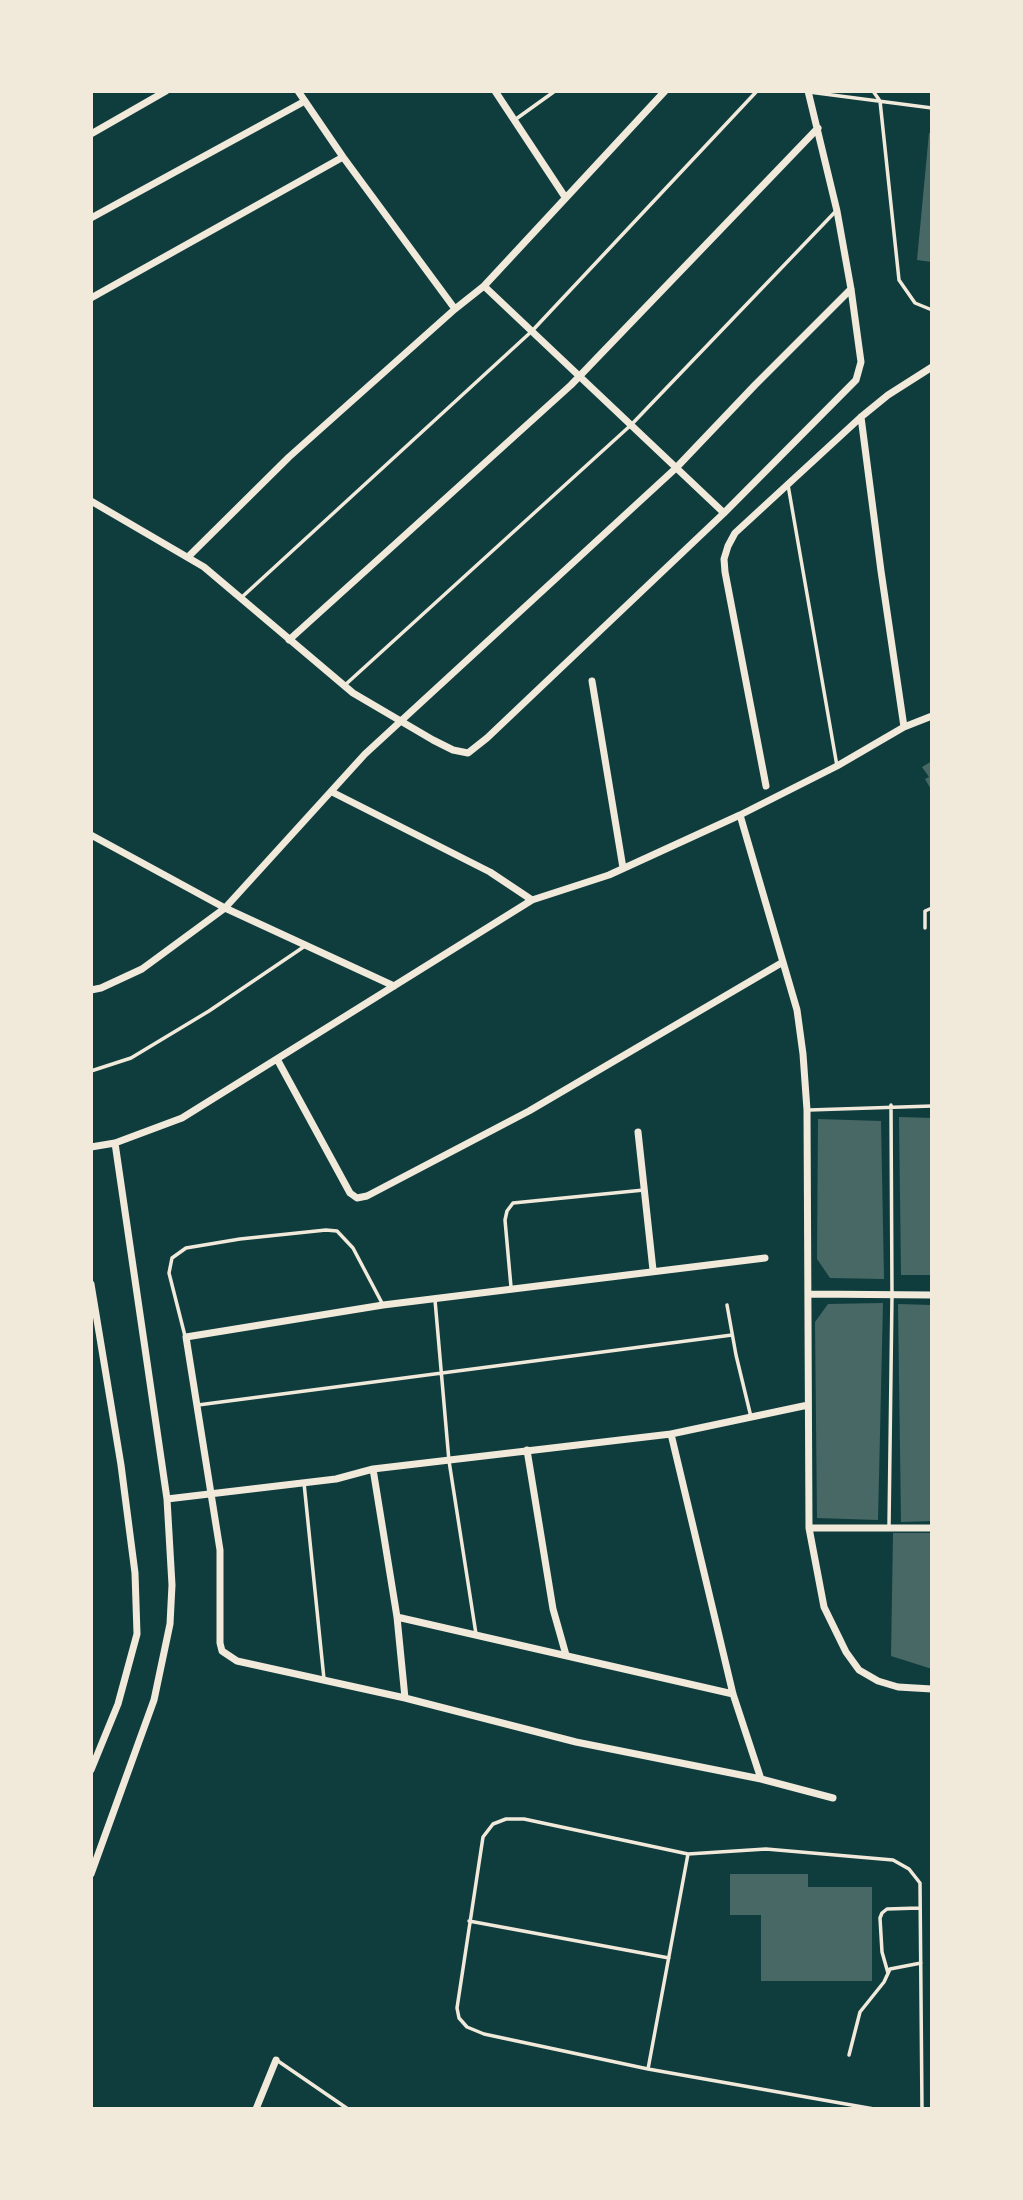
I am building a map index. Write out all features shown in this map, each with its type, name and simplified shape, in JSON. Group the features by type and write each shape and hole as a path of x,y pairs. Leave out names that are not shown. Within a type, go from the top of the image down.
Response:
{"street":[{"path":"91,134 166,91"},
{"path":"298,91 343,158 455,309"},
{"path":"495,91 565,197"},
{"path":"188,556 289,457 484,286 665,91"},
{"path":"91,501 204,566 345,686 400,722 453,750 468,753 488,738 724,513 856,380 861,362 852,289 809,92"},
{"path":"91,218 304,101"},
{"path":"289,640 580,376 818,128"},
{"path":"91,298 343,158"},
{"path":"484,286 724,513"},
{"path":"91,990 142,969 225,908 365,754 677,468 755,385 852,289"},
{"path":"766,786 724,559 728,546 735,533 861,417 888,395 932,367"},
{"path":"861,417 904,727"},
{"path":"592,681 623,868"},
{"path":"91,1147 116,1143 181,1118 532,900 610,875 740,815 837,766 904,727 932,716"},
{"path":"332,792 490,872 532,900"},
{"path":"740,815 797,1010 803,1054 807,1110 809,1528 824,1607 846,1652 859,1670 878,1681 898,1687 932,1689"},
{"path":"91,835 225,908 394,986"},
{"path":"277,1059 350,1193 357,1198 367,1196 529,1111 783,962"},
{"path":"638,1132 653,1270"},
{"path":"91,1874 154,1700 170,1624 172,1585 167,1499 116,1143"},
{"path":"765,1258 383,1305 186,1337 220,1550 219,1635 222,1651 237,1661 576,1742 761,1779 833,1798"},
{"path":"91,1284 121,1465 135,1573 137,1634 118,1704 91,1770"},
{"path":"808,1294 932,1295"},
{"path":"91,1359 102,1357"},
{"path":"167,1499 336,1479 373,1469 671,1434 808,1405"},
{"path":"671,1434 733,1694 761,1779"},
{"path":"527,1450 553,1609 566,1655"},
{"path":"373,1469 397,1617 405,1699"},
{"path":"809,1528 932,1528"},
{"path":"397,1617 733,1694"},
{"path":"256,2109 276,2060"}],"lane":[{"path":"514,120 555,91"},
{"path":"240,598 532,331 757,91"},
{"path":"873,91 880,100 899,280 915,303 932,310"},
{"path":"809,92 932,108"},
{"path":"345,686 631,425 837,211"},
{"path":"788,485 837,766"},
{"path":"925,928 925,911 932,908"},
{"path":"91,1071 131,1058 209,1011 305,946"},
{"path":"807,1110 891,1105 932,1106"},
{"path":"889,1528 891,1105"},
{"path":"512,1289 505,1220 513,1203 645,1189"},
{"path":"186,1337 169,1273 172,1258 186,1248 240,1239 337,1231 353,1248 383,1305"},
{"path":"435,1300 449,1461 476,1636"},
{"path":"727,1305 751,1417"},
{"path":"198,1405 732,1335"},
{"path":"304,1483 324,1680"},
{"path":"874,2109 648,2068 484,2034 467,2027 457,2008 483,1837 493,1824 506,1819 524,1819 688,1854 766,1849 893,1860 909,1869 920,1883 922,2109"},
{"path":"648,2068 688,1854"},
{"path":"888,1973 882,1952 882,1913 887,1909 919,1908"},
{"path":"469,1921 669,1958"},
{"path":"849,2054 860,2012 888,1973 894,1967 921,1963"},
{"path":"276,2060 348,2109"}],"building":[{"path":"929,133 932,133 932,262 917,260"},
{"path":"932,761 932,791 925,779 929,777 922,767"},
{"path":"899,1117 932,1118 932,1275 901,1275"},
{"path":"818,1119 881,1121 884,1279 830,1278 817,1259"},
{"path":"883,1303 878,1520 817,1518 815,1322 828,1304"},
{"path":"898,1304 932,1305 932,1521 901,1522"},
{"path":"893,1533 932,1533 932,1669 891,1656"},
{"path":"730,1874 808,1874 808,1887 872,1887 872,1981 761,1981 761,1915 730,1915"}]}
